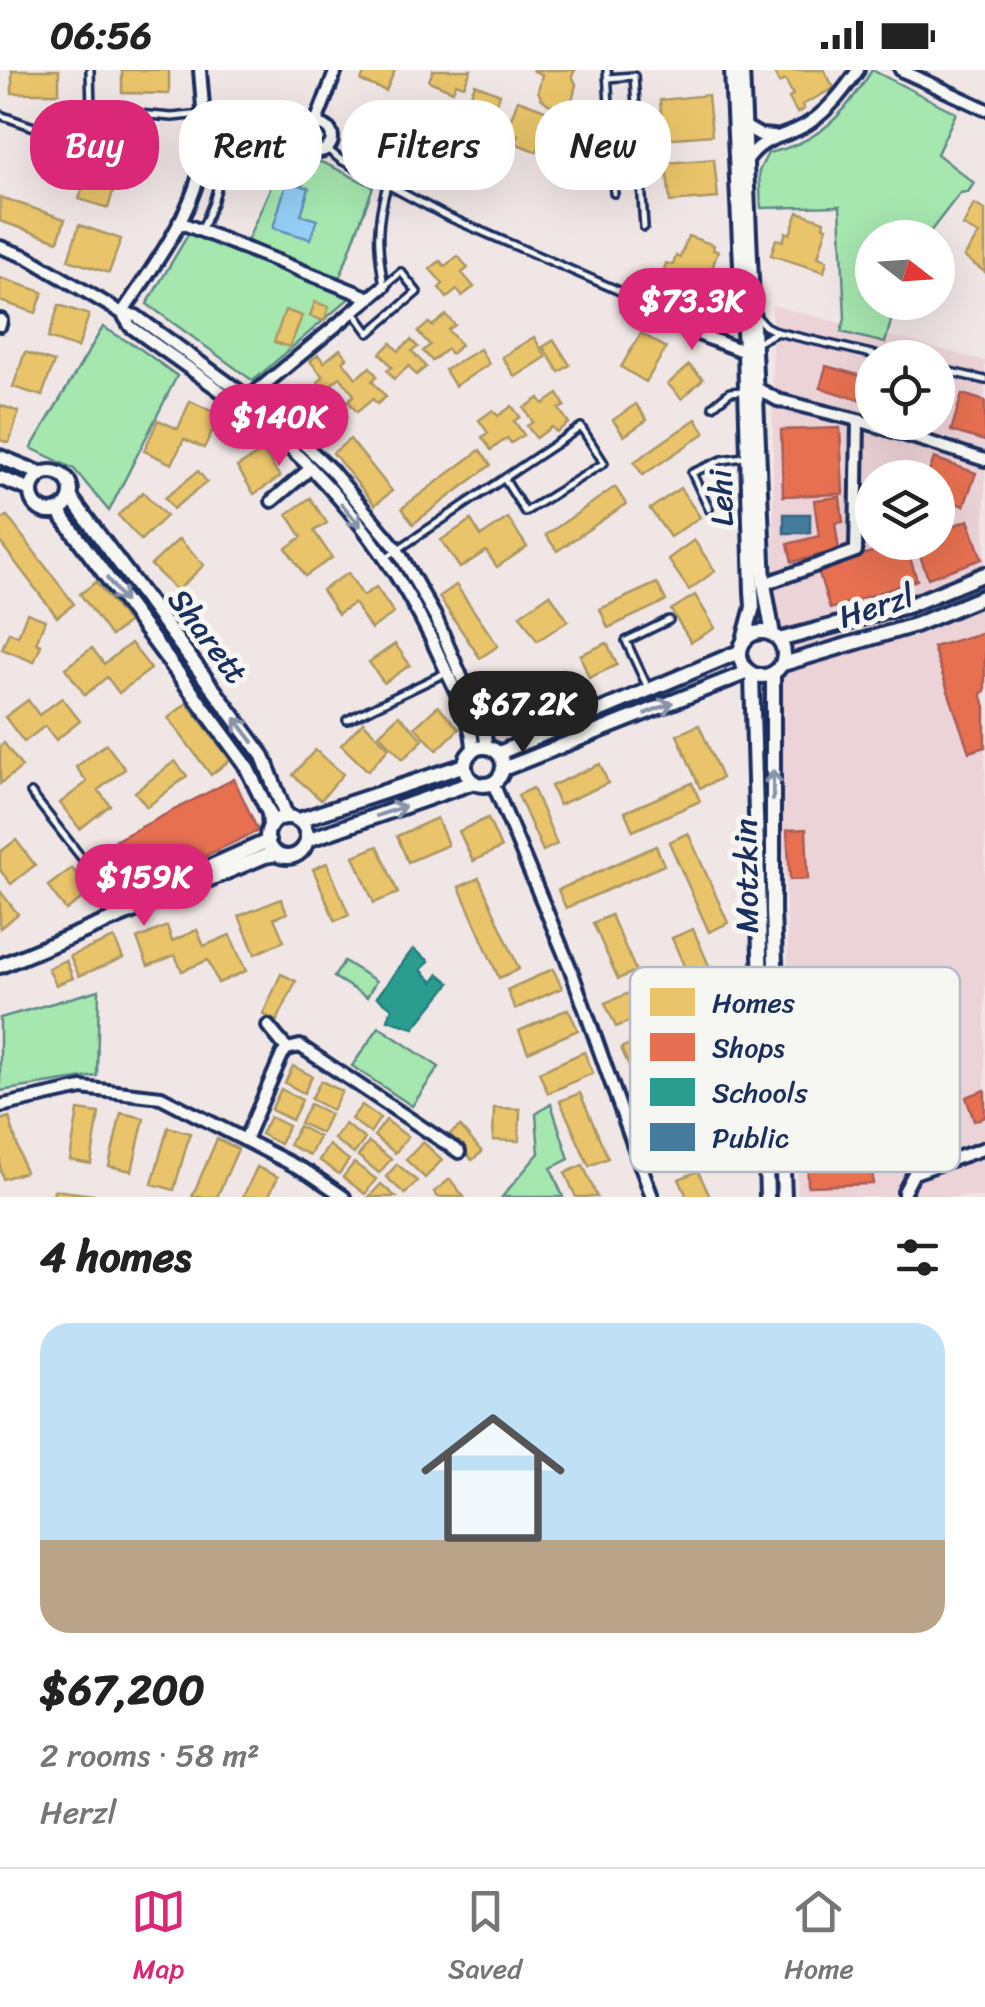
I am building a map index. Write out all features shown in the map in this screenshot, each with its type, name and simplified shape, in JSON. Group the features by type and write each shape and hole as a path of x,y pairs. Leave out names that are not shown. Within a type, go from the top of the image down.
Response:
{"street":[{"path":"200,70 203,100"},
{"path":"322,107 336,70"},
{"name":"Lehi","path":"732,70 751,389 747,458 752,607 742,646"},
{"name":"Lehi","path":"742,70 753,312 750,349"},
{"path":"747,160 758,146 775,136 809,124 858,70"},
{"path":"902,70 985,109"},
{"path":"322,126 330,132 332,141 322,151"},
{"path":"746,127 760,136 775,136"},
{"path":"122,312 179,222 194,190"},
{"path":"179,222 370,298"},
{"path":"0,247 27,257 122,312 130,326 244,402 331,470 396,549 436,618 493,750 502,761 503,769 493,783 474,782 467,775 465,765 472,750 470,727 428,628 397,574 311,468 244,402"},
{"path":"244,402 384,286"},
{"path":"628,307 750,349"},
{"path":"751,389 778,400 855,419"},
{"name":"Lehi","path":"751,389 757,417 764,584 776,638"},
{"path":"757,417 778,400"},
{"path":"922,440 985,460"},
{"path":"0,456 42,474 55,472 66,478 71,498 58,512 38,508 31,497 32,484 42,474"},
{"path":"272,501 311,468"},
{"path":"0,478 31,490"},
{"name":"Sharett","path":"71,498 263,756 293,818"},
{"name":"Sharett","path":"58,512 245,764 268,814 269,834"},
{"path":"764,584 855,551"},
{"name":"Herzl","path":"776,638 910,605 985,574"},
{"name":"Herzl","path":"778,669 915,625 985,596"},
{"path":"472,750 493,750 649,690 742,646 755,633 776,638 784,650 778,669 766,677 750,674 503,769"},
{"path":"742,646 740,660 750,674"},
{"name":"Motzkin","path":"774,967 772,911 778,669"},
{"name":"Motzkin","path":"750,674 759,967"},
{"path":"0,957 120,908 269,834 274,822 465,765"},
{"path":"307,840 474,782"},
{"path":"493,783 571,970 630,1135"},
{"path":"0,966 264,856 298,854 307,840 306,829 293,818"},
{"path":"269,834 277,854"},
{"path":"268,1026 287,1049"},
{"path":"244,1140 282,1055 287,1049 300,1046 459,1152"},
{"path":"0,1106 82,1088 160,1097 308,1173 344,1197"},
{"path":"960,1157 985,1148"},
{"path":"643,1172 652,1197"},
{"name":"Motzkin","path":"765,1172 766,1197"},
{"name":"Motzkin","path":"783,1172 784,1197"},
{"path":"904,1194 917,1172"}],"lane":[{"path":"90,70 91,110 179,116"},
{"path":"607,70 608,100"},
{"path":"607,78 634,76 636,100"},
{"path":"0,115 30,126"},
{"path":"327,149 342,161"},
{"path":"201,231 217,190"},
{"path":"384,286 377,239 386,190"},
{"path":"396,190 444,215 624,293 628,307"},
{"path":"642,190 644,227"},
{"path":"353,312 369,332 417,292 401,272 384,286"},
{"path":"753,312 765,326 777,332 855,350"},
{"path":"750,349 777,332"},
{"path":"955,373 985,380"},
{"path":"712,406 730,392 751,389"},
{"path":"385,558 581,427 604,463 526,512 505,480"},
{"path":"708,509 692,473 722,460 747,458"},
{"path":"649,690 626,642 669,620"},
{"path":"347,720 447,672"},
{"path":"31,794 120,908"}],"shaded area":[{"path":"772,305 905,340 855,340 855,440 955,440 955,353 985,361 985,1197 798,1197 797,1172 960,1172 960,967 788,967 774,618"}],"green space":[{"path":"872,70 956,113 937,154 974,183 968,192 960,193 939,220 855,220 855,320 891,320 886,340 841,332 845,319 840,206 761,208 759,171 768,153 817,133 852,100"},
{"path":"322,163 342,172 342,190 372,190 340,277 247,241 269,190 322,190"},
{"path":"189,233 353,295 253,381 147,304"},
{"path":"103,327 177,376 109,511 74,469 31,448"},
{"path":"344,961 376,981 367,997 334,977"},
{"path":"99,990 97,1076 0,1091 0,1018"},
{"path":"379,1027 439,1067 412,1106 352,1066"},
{"path":"551,1104 569,1159 551,1168 563,1197 502,1197 539,1153 536,1114"}],"water":[{"path":"284,190 308,190 301,215 317,220 310,239 273,228"}],"building: Homes":[{"path":"12,70 59,70 59,93 12,93"},
{"path":"122,70 169,70 169,94 122,93"},
{"path":"366,70 395,70 386,91 361,81"},
{"path":"433,70 471,70 464,86 456,83 453,91 429,81"},
{"path":"532,70 575,70 573,98 543,100 538,91 542,75"},
{"path":"773,70 824,70 834,88 802,105 804,109 797,113 785,80 779,83"},
{"path":"475,84 500,94 498,100 468,100"},
{"path":"708,95 712,135 671,138 671,100 660,100"},
{"path":"518,100 535,106 535,151 515,143"},
{"path":"714,159 718,198 670,202 671,163"},
{"path":"82,190 114,190 108,208 79,199"},
{"path":"0,197 65,219 58,241 0,221"},
{"path":"974,204 985,210 985,272 964,257 979,234 963,226"},
{"path":"798,212 824,221 823,226 827,227 818,257 827,260 824,272 771,255 776,239 783,241 786,232 790,234"},
{"path":"79,225 121,239 109,273 68,260"},
{"path":"688,236 714,245 713,250 718,251 708,281 717,284 714,296 661,279 666,263 673,265 676,256 680,258"},
{"path":"458,256 468,268 462,273 474,287 462,296 457,290 447,298 439,288 443,284 430,269 440,261 445,266"},
{"path":"0,278 43,292 36,313 0,301"},
{"path":"315,302 329,307 324,321 310,316"},
{"path":"59,305 89,315 78,348 48,338"},
{"path":"285,310 302,316 290,347 274,342"},
{"path":"446,315 455,325 448,330 461,345 451,354 447,349 432,361 423,351 430,345 418,332"},
{"path":"641,333 666,348 646,382 621,367"},
{"path":"534,337 546,357 515,377 502,357"},
{"path":"411,340 418,347 412,351 426,367 416,375 409,366 394,379 387,370 392,367 380,353 391,343 398,351"},
{"path":"554,340 570,365 559,372 543,347"},
{"path":"340,349 347,358 343,361 356,378 370,367 377,376 372,381 386,397 377,404 373,399 357,412 348,401 354,395 340,377 325,390 318,382 323,377 310,361 318,355 324,362"},
{"path":"480,349 489,364 455,386 445,370"},
{"path":"25,352 54,362 42,396 13,387"},
{"path":"689,365 703,379 682,399 668,384"},
{"path":"301,388 330,423 314,437 284,402"},
{"path":"558,394 565,406 559,409 569,423 556,432 552,427 536,438 527,426 533,422 524,408 539,398 543,404"},
{"path":"190,401 220,415 204,448 184,439 172,464 144,451 158,420 178,429"},
{"path":"636,404 647,420 624,436 613,420"},
{"path":"0,405 19,412 9,443 0,440"},
{"path":"512,406 520,417 514,421 524,435 511,443 507,438 491,450 482,437 488,433 479,420 493,410 498,416"},
{"path":"696,419 705,433 643,475 634,462"},
{"path":"350,439 392,491 375,505 333,453"},
{"path":"480,450 491,465 413,524 402,508"},
{"path":"263,451 280,477 254,494 237,467"},
{"path":"198,471 207,482 173,509 165,498"},
{"path":"615,487 626,504 557,551 546,535"},
{"path":"680,488 700,517 670,537 650,509"},
{"path":"143,492 166,516 141,540 118,515"},
{"path":"310,498 327,523 314,531 332,558 305,576 286,548 302,537 287,514"},
{"path":"7,516 74,604 57,617 0,542 0,521"},
{"path":"508,518 527,547 497,567 486,551 460,568 441,540 471,520 481,536"},
{"path":"179,539 204,565 177,591 151,565"},
{"path":"694,540 715,571 689,590 668,559"},
{"path":"348,573 363,596 376,587 394,613 371,629 354,603 338,614 322,590"},
{"path":"96,582 128,623 111,636 80,594"},
{"path":"657,583 666,601 608,628 600,609"},
{"path":"456,585 498,646 480,658 439,597"},
{"path":"550,594 568,621 537,641 520,615"},
{"path":"695,595 715,628 691,642 671,610"},
{"path":"27,613 45,620 34,662 2,649 9,632 18,636"},
{"path":"131,643 151,669 119,693 107,677 85,695 65,668 92,648 104,664"},
{"path":"607,643 617,665 589,678 580,655"},
{"path":"395,644 410,665 384,683 369,662"},
{"path":"62,698 80,721 56,740 45,726 24,742 5,717 28,700 39,715"},
{"path":"187,703 230,760 211,775 168,718"},
{"path":"438,706 459,729 437,750 415,727"},
{"path":"399,715 423,740 403,759 379,734"},
{"path":"363,722 389,748 368,771 341,745"},
{"path":"699,725 722,778 700,788 677,735"},
{"path":"4,743 22,767 0,784 0,746"},
{"path":"106,744 125,769 98,790 110,805 80,829 60,803 87,782 76,767"},
{"path":"315,750 343,774 321,800 293,775"},
{"path":"175,761 187,776 147,807 135,792"},
{"path":"600,764 608,783 559,805 551,786"},
{"path":"692,783 700,801 633,831 625,812"},
{"path":"533,788 557,844 543,851 518,795"},
{"path":"437,818 448,845 408,862 397,836"},
{"path":"488,818 501,848 473,861 459,831"},
{"path":"688,833 728,923 709,932 669,842"},
{"path":"16,840 35,865 11,884 0,870 0,852"},
{"path":"378,846 398,893 374,903 354,856"},
{"path":"656,846 664,865 566,908 558,890"},
{"path":"327,863 349,915 335,921 313,869"},
{"path":"72,868 91,892 66,910 48,886"},
{"path":"479,878 519,969 499,978 459,887"},
{"path":"0,891 18,914 0,928"},
{"path":"281,899 287,913 274,918 284,941 255,954 239,916"},
{"path":"611,915 634,967 630,967 630,974 618,979 593,923"},
{"path":"167,926 172,941 197,930 204,946 230,935 246,971 218,983 208,960 182,971 175,955 148,966 137,939"},
{"path":"693,929 710,967 684,967 672,938"},
{"path":"114,938 123,958 79,976 70,956"},
{"path":"66,960 73,978 56,985 48,968"},
{"path":"553,969 562,988 515,1009 507,990"},
{"path":"281,974 296,981 277,1021 263,1014"},
{"path":"629,993 630,1021 616,1027 605,1003"},
{"path":"568,1009 578,1030 528,1052 519,1031"},
{"path":"630,1044 630,1068 621,1048"},
{"path":"584,1052 593,1073 548,1093 539,1072"},
{"path":"293,1066 312,1076 304,1093 285,1083"},
{"path":"321,1081 342,1091 332,1110 311,1099"},
{"path":"281,1089 302,1100 292,1120 271,1110"},
{"path":"580,1093 608,1158 589,1166 560,1101"},
{"path":"310,1104 330,1114 321,1133 300,1123"},
{"path":"362,1105 380,1118 370,1133 351,1119"},
{"path":"494,1108 520,1109 519,1141 493,1140"},
{"path":"78,1110 99,1113 91,1164 70,1160"},
{"path":"121,1113 144,1118 132,1171 109,1166"},
{"path":"9,1117 25,1172 3,1179 0,1120"},
{"path":"270,1117 288,1126 280,1144 261,1134"},
{"path":"386,1120 408,1137 395,1153 374,1136"},
{"path":"345,1124 365,1139 354,1154 334,1139"},
{"path":"299,1126 319,1137 310,1155 289,1145"},
{"path":"460,1126 482,1152 472,1160 450,1134"},
{"path":"168,1127 190,1133 174,1190 152,1184"},
{"path":"217,1139 238,1149 217,1197 192,1197"},
{"path":"369,1142 391,1159 379,1173 358,1156"},
{"path":"423,1142 442,1160 425,1178 406,1160"},
{"path":"329,1145 349,1160 339,1174 319,1160"},
{"path":"354,1163 376,1179 365,1194 343,1177"},
{"path":"397,1164 417,1181 405,1194 386,1177"},
{"path":"583,1165 597,1197 576,1197 565,1173"},
{"path":"257,1167 278,1177 268,1197 243,1197"},
{"path":"698,1172 710,1197 687,1197 679,1179"},
{"path":"450,1179 464,1197 438,1197 434,1192"},
{"path":"381,1184 396,1197 369,1197"},
{"path":"54,1190 95,1195 95,1197 53,1197"}],"building: Shops":[{"path":"826,366 855,374 855,398 820,388"},
{"path":"962,394 985,401 985,441 955,432"},
{"path":"840,428 843,494 783,496 781,430"},
{"path":"955,466 976,473 964,506 955,503"},
{"path":"840,497 843,522 835,523 839,550 792,562 788,544 819,536 814,500"},
{"path":"968,520 982,559 928,578 922,560 955,560 955,525"},
{"path":"855,558 911,560 917,580 830,609 818,570"},
{"path":"985,632 985,691 981,693 985,747 969,752 933,647"},
{"path":"234,779 258,831 125,894 95,851"},
{"path":"806,829 808,879 790,880 787,830"},
{"path":"985,1090 985,1117 974,1121 966,1097"},
{"path":"808,1172 873,1172 873,1184 808,1186"}],"building: Schools":[{"path":"413,949 429,961 421,970 433,982 439,974 450,983 414,1028 388,1020 392,1008 377,997"}],"building: Public":[{"path":"784,514 810,514 810,533 784,533"}]}
